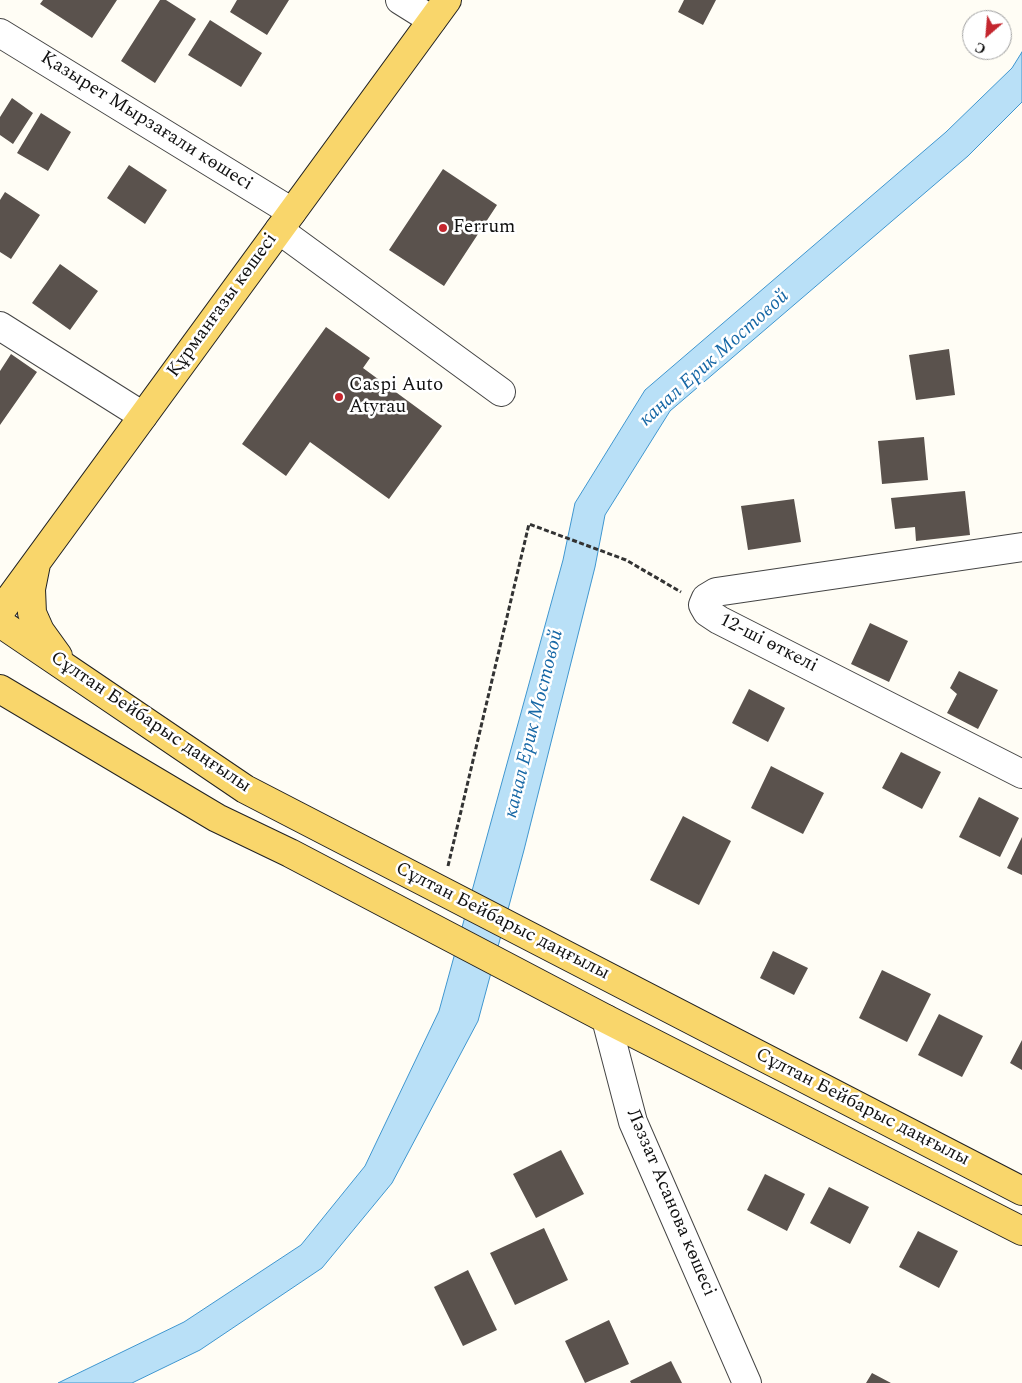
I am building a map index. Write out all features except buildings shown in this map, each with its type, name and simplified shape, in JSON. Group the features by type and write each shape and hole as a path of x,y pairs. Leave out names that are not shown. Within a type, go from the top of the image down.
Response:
{"main road":[{"name":"Құрманғазы көшесі","path":"0,612 439,10"},
{"path":"0,589 36,563"},
{"path":"36,563 31,589 32,613 40,631 64,666"},
{"name":"Сұлтан Бейбарыс даңғылы","path":"0,623 245,789 1022,1190"},
{"name":"Сұлтан Бейбарыс даңғылы","path":"0,689 217,818 290,853 606,1019 1022,1231"},
{"path":"0,698 27,704"}],"street":[{"path":"400,0 439,10"},
{"name":"Қазырет Мырзағали көшесі","path":"0,33 285,221 501,392"},
{"path":"0,326 143,416"},
{"name":"12-ші өткелі","path":"1022,547 716,592 706,598 703,605 708,612 719,620 1022,774"},
{"name":"Ләззат Асанова көшесі","path":"606,1019 633,1122 747,1383"}],"path":[{"path":"442,892 529,524 626,560 703,605"}],"water":[{"name":"канал Ерик Мостовой","path":"1022,52 1022,102 968,156 670,411 605,515 595,567 524,850 478,1021 392,1183 322,1268 200,1350 132,1383 58,1383 184,1322 301,1245 365,1166 439,1011 563,560 575,503 645,390 946,132 1012,68"}],"place":[{"name":"Ferrum","path":"443,228"},
{"name":"Caspi Auto Atyrau","path":"339,397"}]}
